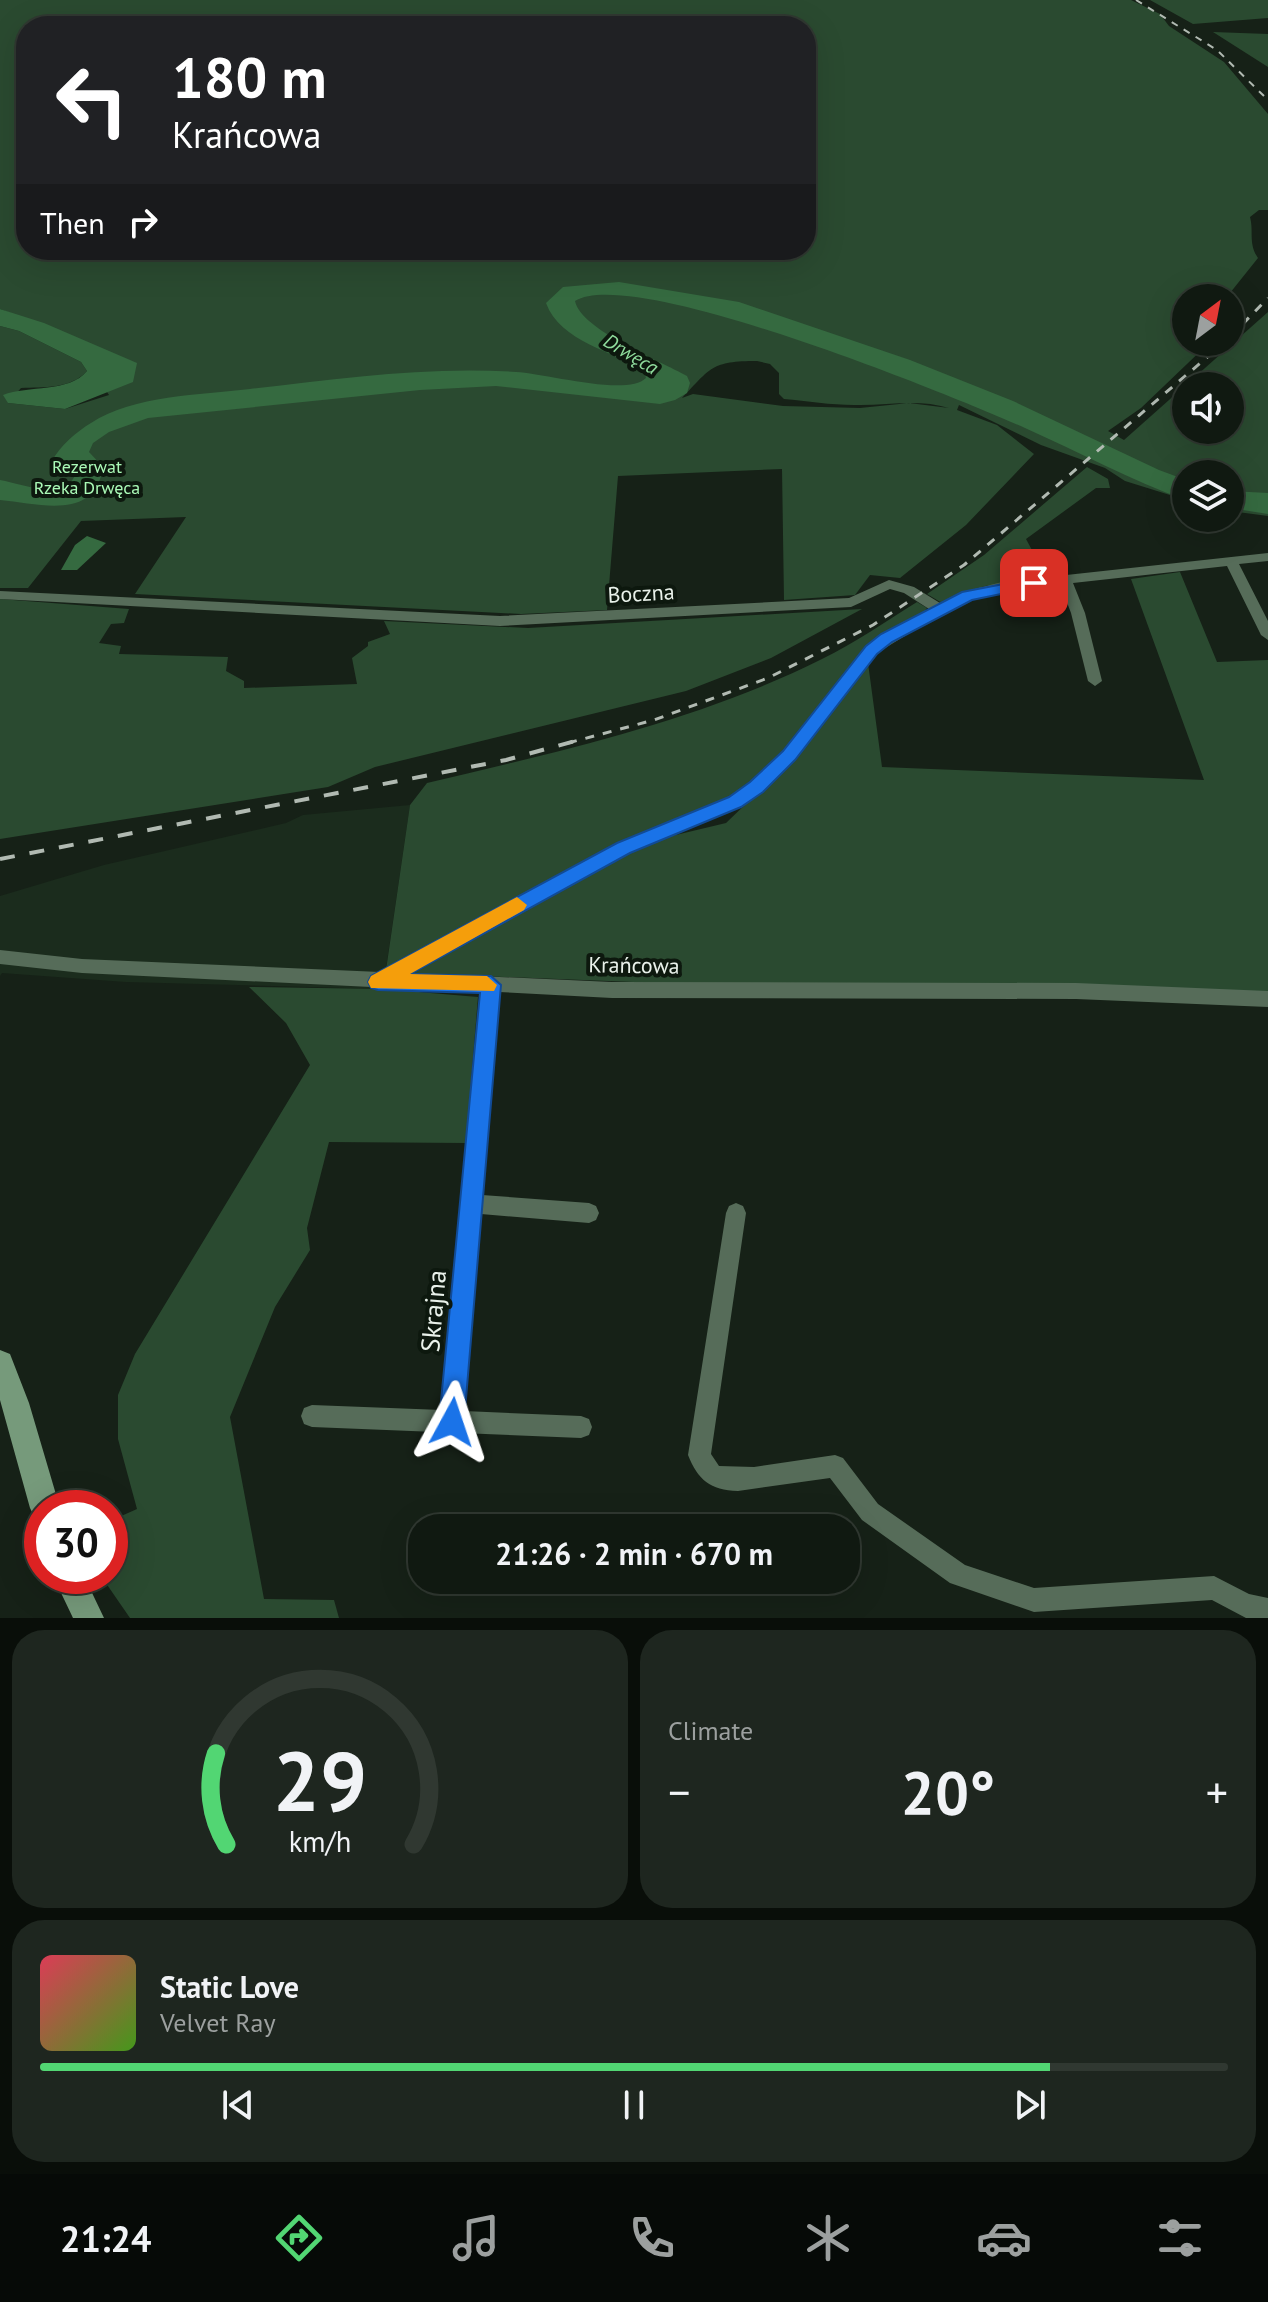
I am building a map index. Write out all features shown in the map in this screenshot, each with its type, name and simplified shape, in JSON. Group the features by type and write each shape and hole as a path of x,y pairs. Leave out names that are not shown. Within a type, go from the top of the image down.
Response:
{"main road":[{"path":"0,1364 15,1403 40,1490"},
{"path":"77,1594 89,1618"}],"street":[{"path":"378,982 623,848 735,802 757,787 789,756 872,650 968,595 1002,586 1268,557"},
{"path":"1231,561 1268,635"},
{"path":"1065,580 1078,613 1095,681"},
{"name":"Boczna","path":"0,595 500,621 851,602 889,584 909,590 939,609"},
{"name":"Krańcowa","path":"0,957 82,966 378,982 612,990 1076,991 1268,999"},
{"name":"Skrajna","path":"452,1422 491,985"},
{"path":"470,1204 589,1213"},
{"path":"736,1213 699,1455 707,1471 717,1478 734,1479 835,1466 870,1512 958,1575 1034,1600 1214,1588 1246,1606 1268,1610"},
{"path":"312,1416 581,1427"}],"shaded area":[{"path":"410,805 383,989 126,982 2,973 0,976 0,896 104,865 286,823 303,815"}],"green space":[{"path":"0,0 1131,0 1160,14 1169,26 1224,62 1268,114 1268,210 1259,210 1250,217 1253,247 1258,258 1237,284 1172,284 1172,356 1195,356 1179,372 1172,372 1172,378 1141,408 1108,431 1124,440 1172,397 1172,444 1244,444 1244,372 1200,372 1218,356 1244,356 1244,333 1268,312 1268,516 1244,513 1244,460 1172,460 1172,496 1125,481 1105,468 1041,445 959,405 957,410 997,425 1034,454 966,525 900,578 870,575 855,595 784,600 782,469 618,476 607,610 521,614 135,594 186,517 81,521 28,588 0,588 0,326 19,331 81,362 87,371 65,384 21,388 8,403 65,409 109,395 70,336 0,309","holes":["757,361 770,364 779,373 779,394 784,399 845,405 909,403 860,408 783,406 693,394 682,398 713,368"]},
{"path":"1150,0 1268,0 1268,18 1193,24"},
{"path":"1213,32 1268,34 1268,67"},
{"path":"1087,467 1108,479 1110,488 1096,488 1026,539 1047,578 985,586 942,603 927,594 984,555"},
{"path":"1180,572 1217,662 1268,660 1268,993 658,983 404,973 619,854 659,839 726,823 803,749 868,663 882,767 1204,780 1131,579"},
{"path":"0,599 129,609 124,623 111,624 99,643 121,646 119,654 228,657 226,671 244,681 244,688 357,684 352,658 368,646 368,642 390,634 384,621 528,628 862,609 771,658 686,691 375,767 328,787 0,839"},
{"path":"917,602 927,608 921,615 867,650 793,746 727,805 627,842 386,970 410,805 427,783 628,732 727,700 834,653"},
{"path":"249,987 383,989 478,997 466,1143 329,1142 307,1228 310,1250 275,1307 230,1417 264,1599 334,1600 339,1618 130,1618 113,1594 128,1594 128,1513 137,1509 118,1439 118,1395 135,1354 310,1065 286,1023"}],"water":[{"name":"Rezerwat Rzeka Drwęca","path":"619,282 739,302 910,360 1013,401 1172,475 1172,495 988,412 796,339 660,301 608,295 575,301 580,312 606,334 687,376 690,383 687,393 660,404 496,386 420,390 148,418 109,432 93,443 89,452 103,467 98,484 89,496 78,502 48,506 0,500 0,480 43,489 63,487 71,482 76,473 56,466 52,461 64,445 85,427 108,414 147,402 416,372 516,372 604,385 636,383 646,378 644,371 589,344 563,327 546,303 563,287"},
{"path":"0,309 44,323 137,363 133,382 65,409 8,403 3,395 70,383 87,371 81,362 19,331 0,326"},
{"path":"1244,492 1268,493 1268,514 1244,510"},
{"path":"87,536 106,543 77,570 61,570 75,545"}],"railway":[{"path":"1136,0 1217,50 1268,100"},
{"path":"1244,323 1268,298"},
{"path":"568,743 654,720 768,678 873,625 964,565 1209,356"},
{"path":"0,859 506,760 575,741"}],"slow traffic":[{"path":"487,985 378,982 517,905"}],"route":[{"path":"452,1422 491,985 378,982 623,848 705,817 735,802 757,787 789,756 872,650 887,638 968,595 1002,586 1034,583"}],"water label":[{"name":"Drwęca","path":"631,354"}]}
